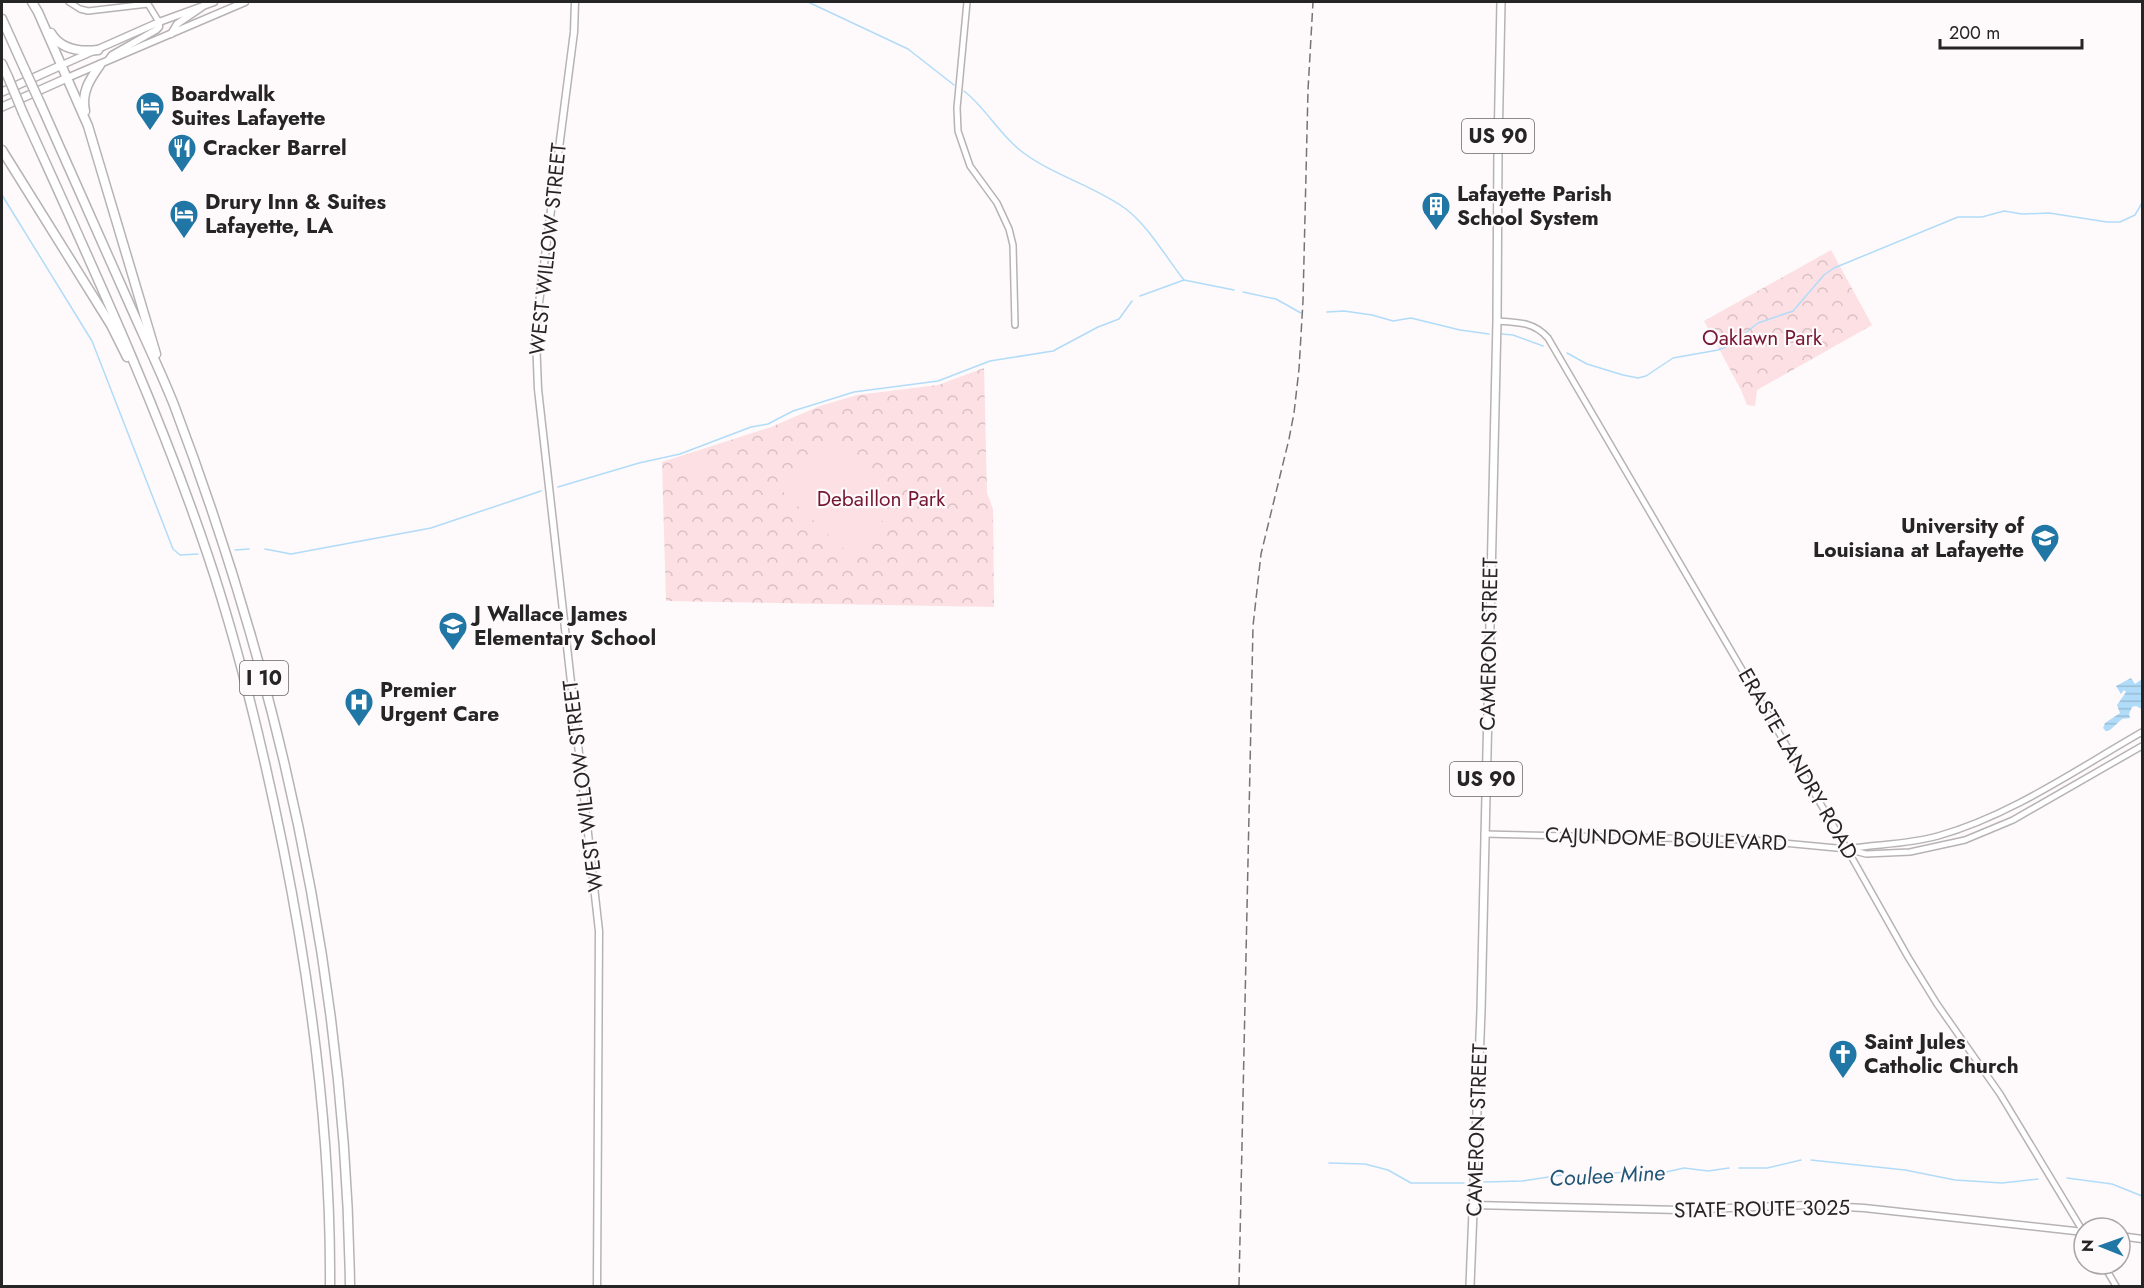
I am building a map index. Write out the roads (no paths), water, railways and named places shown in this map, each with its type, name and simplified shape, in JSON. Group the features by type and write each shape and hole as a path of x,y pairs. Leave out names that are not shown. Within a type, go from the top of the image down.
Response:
{"highway":[{"path":"32,2 55,39 77,50 94,52"},
{"path":"38,12 88,126"},
{"name":"I 10","path":"2,19 172,401 209,501 243,606 286,765 307,863 326,982 337,1074 347,1206 350,1287"},
{"path":"104,63 90,79 85,91 84,107 141,305 172,401"},
{"name":"I 10","path":"2,64 129,347 193,513 225,609 267,765 301,939 319,1083 326,1161 330,1287"},
{"path":"2,150 111,325 157,418"}],"main road":[{"path":"2,92 159,22 214,2"},
{"path":"218,13 230,2"},
{"path":"2,107 245,2"},
{"name":"WEST WILLOW STREET","path":"575,2 574,32 539,303 536,355 599,931 597,1287"},
{"name":"CAMERON STREET","path":"1470,1287 1497,321 1501,2"},
{"path":"171,33 177,24 205,5"},
{"path":"104,63 112,55 158,29 159,22"},
{"path":"87,70 85,64 94,52"},
{"name":"STATE ROUTE 3025","path":"1474,1205 1679,1210 1808,1205 1864,1208 2072,1232"}],"street":[{"path":"69,2 80,9 88,10 148,4 159,22"},
{"path":"967,2 957,108 958,131 970,166 997,203 1009,229 1013,245 1015,325"},
{"name":"ERASTE LANDRY ROAD","path":"1497,321 1530,325 1548,338 1932,997 2000,1094 2074,1216"},
{"name":"CAJUNDOME BOULEVARD","path":"1847,849 1938,836 1979,821 2014,805 2142,732"},
{"name":"CAJUNDOME BOULEVARD","path":"1484,834 1753,840 1847,849 1866,854 1902,852 1965,840 2013,820 2142,746"}],"water":[{"path":"2131,678 2135,684 2142,679 2142,709 2132,707 2130,718 2122,719 2106,731 2103,728 2105,723 2120,713 2117,705 2126,692 2124,690 2121,694 2116,686"}],"waterway":[{"path":"808,2 908,49 954,85"},
{"path":"964,91 1021,151 1046,167 1126,209 1150,233 1184,280 1234,290"},
{"path":"2,195 92,341 173,549 180,555 198,554"},
{"path":"1567,353 1587,364 1623,375 1638,378 1646,376 1673,358 1718,350 1730,345 1758,323 1793,311 1824,275 1834,268 1958,217 1982,217 2004,211 2022,214 2049,213 2120,222 2135,215 2142,203"},
{"path":"1140,296 1184,280"},
{"path":"1243,292 1276,299 1301,313"},
{"path":"558,487 639,463 680,454 751,427 768,424 793,411 854,392 938,381 990,361 1053,351 1098,327 1119,319 1132,301"},
{"path":"1327,312 1344,311 1393,321 1411,318 1460,330 1489,334"},
{"path":"1502,334 1513,335 1543,346"},
{"path":"265,549 291,554 431,528 541,491"},
{"path":"235,550 249,549"},
{"name":"Coulee Mine","path":"1739,1168 1767,1168 1801,1160"},
{"name":"Coulee Mine","path":"1811,1160 1905,1170 1955,1180 2002,1183 2038,1179"},
{"name":"Coulee Mine","path":"1329,1163 1365,1164 1388,1170 1411,1183 1464,1183"},
{"name":"Coulee Mine","path":"1484,1182 1522,1181 1562,1175 1598,1175 1633,1171 1662,1173 1684,1168 1708,1171 1729,1168"},
{"name":"Coulee Mine","path":"2067,1178 2112,1184 2142,1196"}],"railway":[{"path":"1239,1286 1253,626 1261,554 1289,439 1299,369 1313,2"}],"place":[{"name":"Boardwalk Suites Lafayette","path":"150,132"},
{"name":"Cracker Barrel","path":"182,174"},
{"name":"Lafayette Parish School System","path":"1436,232"},
{"name":"Drury Inn & Suites Lafayette, LA","path":"184,240"},
{"name":"University of Louisiana at Lafayette","path":"2045,564"},
{"name":"J Wallace James Elementary School","path":"453,652"},
{"name":"Premier Urgent Care","path":"359,728"},
{"name":"Saint Jules Catholic Church","path":"1843,1080"}],"park label":[{"name":"Oaklawn Park","path":"1762,338"},
{"name":"Debaillon Park","path":"881,499"}]}
